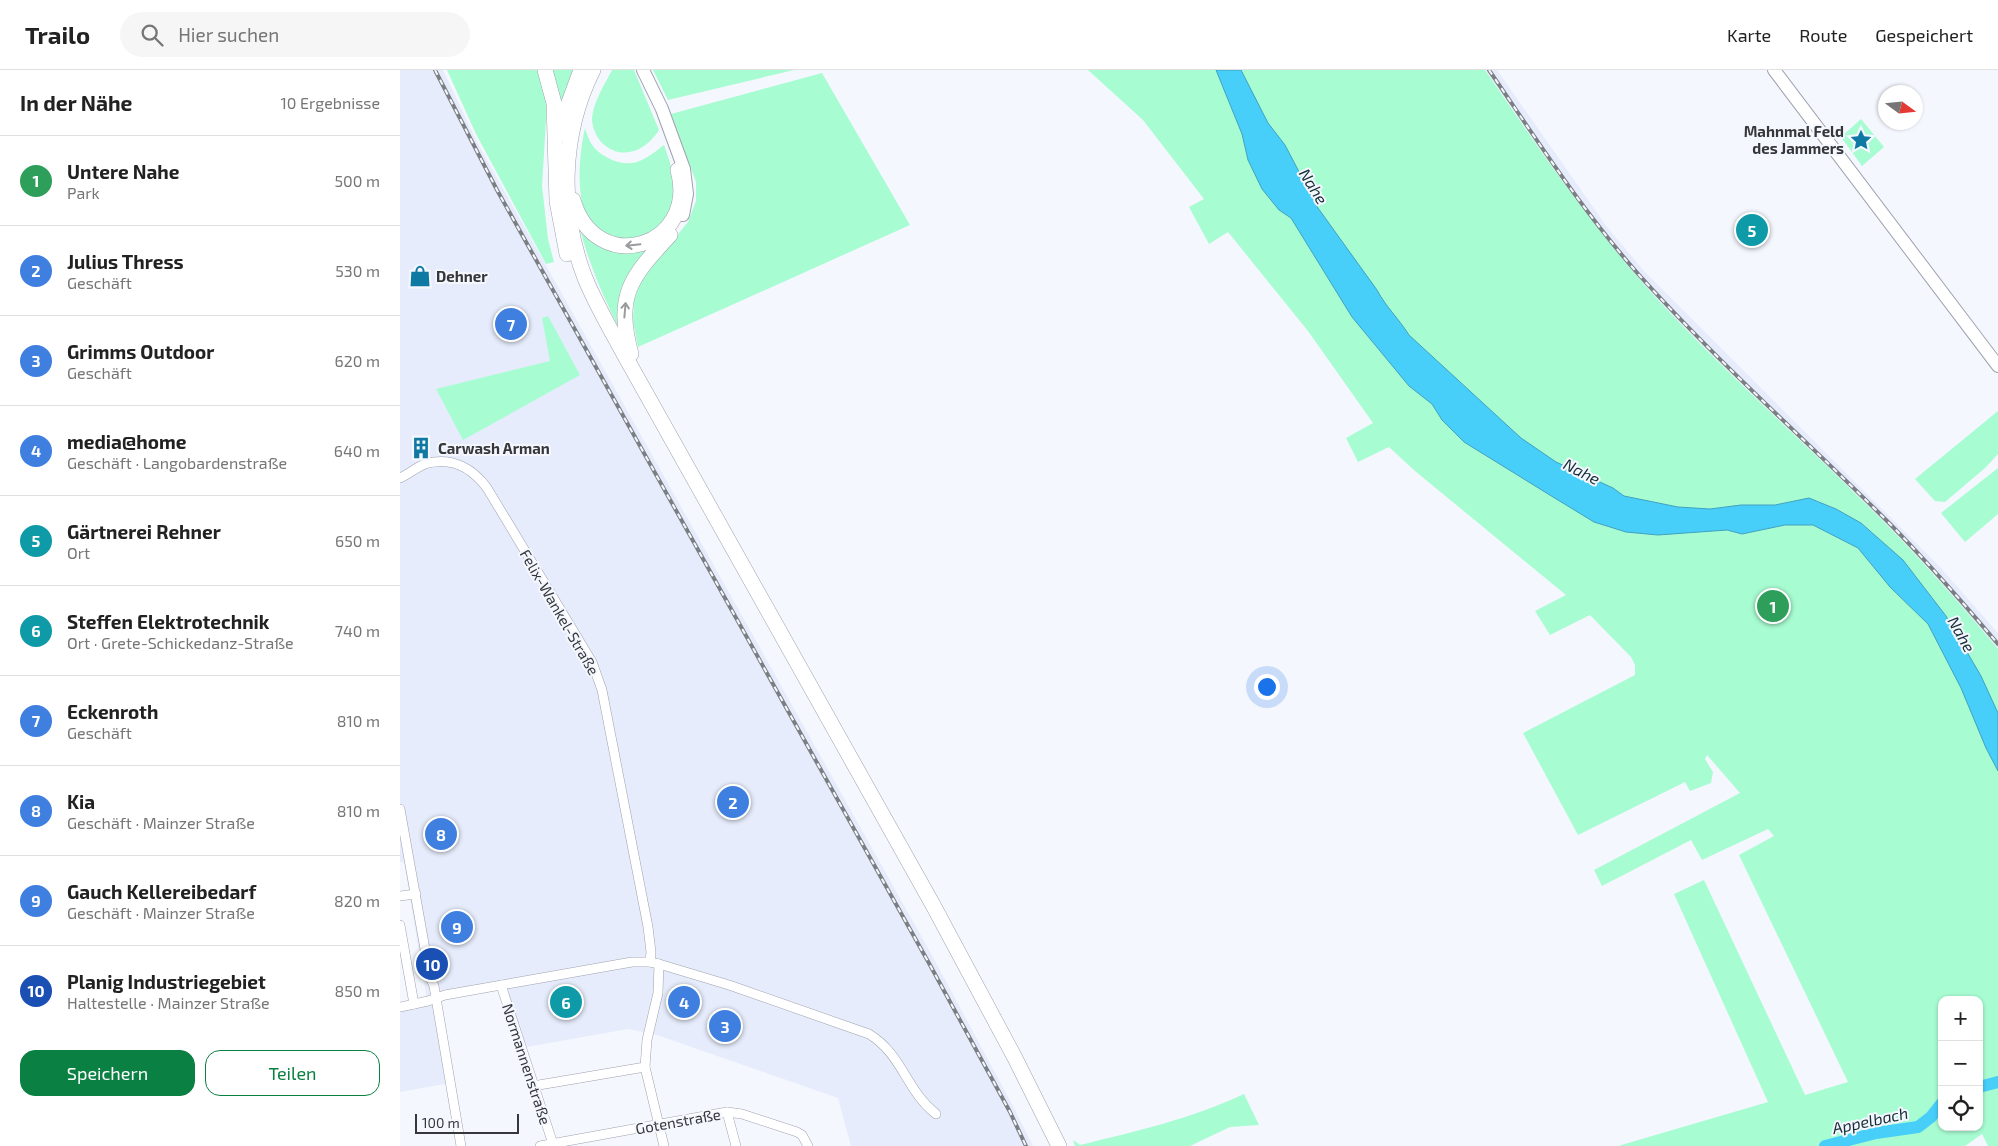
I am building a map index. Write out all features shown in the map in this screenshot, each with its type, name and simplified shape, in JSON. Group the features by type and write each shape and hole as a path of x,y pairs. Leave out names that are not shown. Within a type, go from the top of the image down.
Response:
{"highway":[{"path":"545,70 554,103 562,172 576,248 585,276 597,303 941,919 1016,1058 1059,1146"},
{"path":"582,70 573,90 564,121 562,172 576,208 588,228 598,238 611,244 632,246 645,243 657,237 673,220 680,198 681,184 678,170"},
{"path":"593,70 576,117 562,172 557,201 562,234 581,292 978,1004 1049,1146"},
{"path":"637,374 624,327 624,310 627,294 637,273 671,234 683,215"}],"main road":[{"path":"643,70 678,170"},
{"path":"643,70 662,109 684,169 688,188 683,215"},
{"path":"1774,70 1998,366"}],"street":[{"name":"Felix-Wankel-Straße","path":"400,478 427,463 442,462 455,463 468,468 480,478 488,488 592,662 602,690 648,927 651,952 650,962"},
{"path":"400,809 430,977 434,986 461,1146"},
{"path":"400,896 416,894"},
{"path":"400,925 414,1004"},
{"path":"400,1007 501,985 632,962 650,962 729,985 870,1034 888,1049 917,1095 936,1114"},
{"path":"660,964 658,993 646,1040 645,1067 664,1146"},
{"name":"Normannenstraße","path":"501,985 553,1144"},
{"path":"534,1086 645,1067"},
{"path":"727,1112 736,1146"},
{"name":"Gotenstraße","path":"540,1146 727,1112 742,1114 797,1132 802,1135 808,1146"}],"shaded area":[{"path":"400,70 443,70 477,142 934,959 1033,1146 851,1146 838,1098 657,1035 628,1029 521,1048 500,985 436,998 450,1083 400,1092 400,1005 427,1000 404,862 400,862"},
{"path":"1485,70 1497,70 1607,227 1645,272 1940,567 1998,633 1998,649 1934,574 1875,513 1675,318 1638,278 1600,233"}],"green space":[{"path":"447,70 538,70 547,105 542,186 548,239 554,262 546,264 476,134"},
{"path":"551,70 575,70 559,117"},
{"path":"612,70 634,70 659,130 647,144 625,153 617,152 601,142 596,135 592,121 599,94"},
{"path":"653,70 794,70 668,100"},
{"path":"1088,70 1485,70 1575,198 1622,259 1674,317 1891,529 1998,649 1998,1146 1988,1146 1982,1134 1965,1146 1618,1146 1768,1102 1674,894 1704,880 1805,1095 1848,1082 1739,855 1774,836 1768,829 1702,860 1691,840 1602,886 1594,870 1740,793 1707,755 1705,759 1713,772 1711,783 1690,791 1685,782 1578,835 1523,733 1635,675 1635,665 1631,657 1590,615 1550,635 1535,611 1566,595 1415,471 1389,447 1358,462 1346,438 1373,423 1308,331 1228,232 1209,244 1189,207 1204,199 1143,120"},
{"path":"822,73 910,225 638,347 633,321 634,300 641,280 688,222 696,201 696,182 671,114"},
{"path":"1861,119 1884,147 1862,166 1841,137"},
{"path":"585,128 590,142 596,150 617,162 638,162 664,145 673,177 674,197 670,212 663,224 653,233 641,238 628,240 614,237 601,231 584,213 582,209 580,170"},
{"path":"580,229 595,242 611,250 628,252 648,250 623,287 618,310 619,329 597,280"},
{"path":"548,316 580,375 463,440 436,389 550,361 542,318"},
{"path":"1998,411 1998,454 1985,468 1945,502 1935,501 1915,479"},
{"path":"1998,468 1998,514 1965,542 1941,513"},
{"path":"1244,1094 1259,1125 1230,1127 1190,1146 1075,1146 1073,1140 1080,1145 1143,1129 1204,1111"}],"water":[{"path":"1216,70 1241,70 1268,123 1285,145 1318,208 1409,335 1521,438 1556,462 1613,488 1624,496 1678,507 1710,509 1741,505 1775,505 1809,498 1836,509 1861,523 1903,560 1946,616 1981,676 1998,713 1998,771 1986,748 1961,688 1928,624 1890,587 1858,548 1813,525 1785,525 1742,534 1727,530 1658,535 1626,532 1594,522 1464,442 1442,420 1432,404 1409,386 1352,317 1291,218 1279,210 1262,189 1248,160 1242,134"}],"waterway":[{"name":"Appelbach","path":"1983,1086 1998,1082"},
{"name":"Appelbach","path":"1825,1146 1876,1133 1918,1127 1931,1117 1938,1108"}],"railway":[{"path":"435,70 497,190 930,965 1010,1112 1026,1146"},
{"path":"1489,70 1599,227 1640,276 1726,366 1892,526 1998,644"}],"place":[{"name":"Mahnmal Feld des Jammers","path":"1861,140"},
{"name":"Gärtnerei Rehner","path":"1752,230"},
{"name":"Dehner","path":"420,276"},
{"name":"Eckenroth","path":"511,324"},
{"name":"Carwash Arman","path":"421,448"},
{"name":"Untere Nahe","path":"1773,606"},
{"name":"Julius Thress","path":"733,802"},
{"name":"Kia","path":"441,834"},
{"name":"Gauch Kellereibedarf","path":"457,927"},
{"name":"Planig Industriegebiet","path":"432,964"},
{"name":"Steffen Elektrotechnik","path":"566,1002"},
{"name":"media@home","path":"684,1002"},
{"name":"Grimms Outdoor","path":"725,1026"}],"water label":[{"name":"Nahe","path":"1314,186"},
{"name":"Nahe","path":"1582,471"},
{"name":"Nahe","path":"1962,634"}]}
